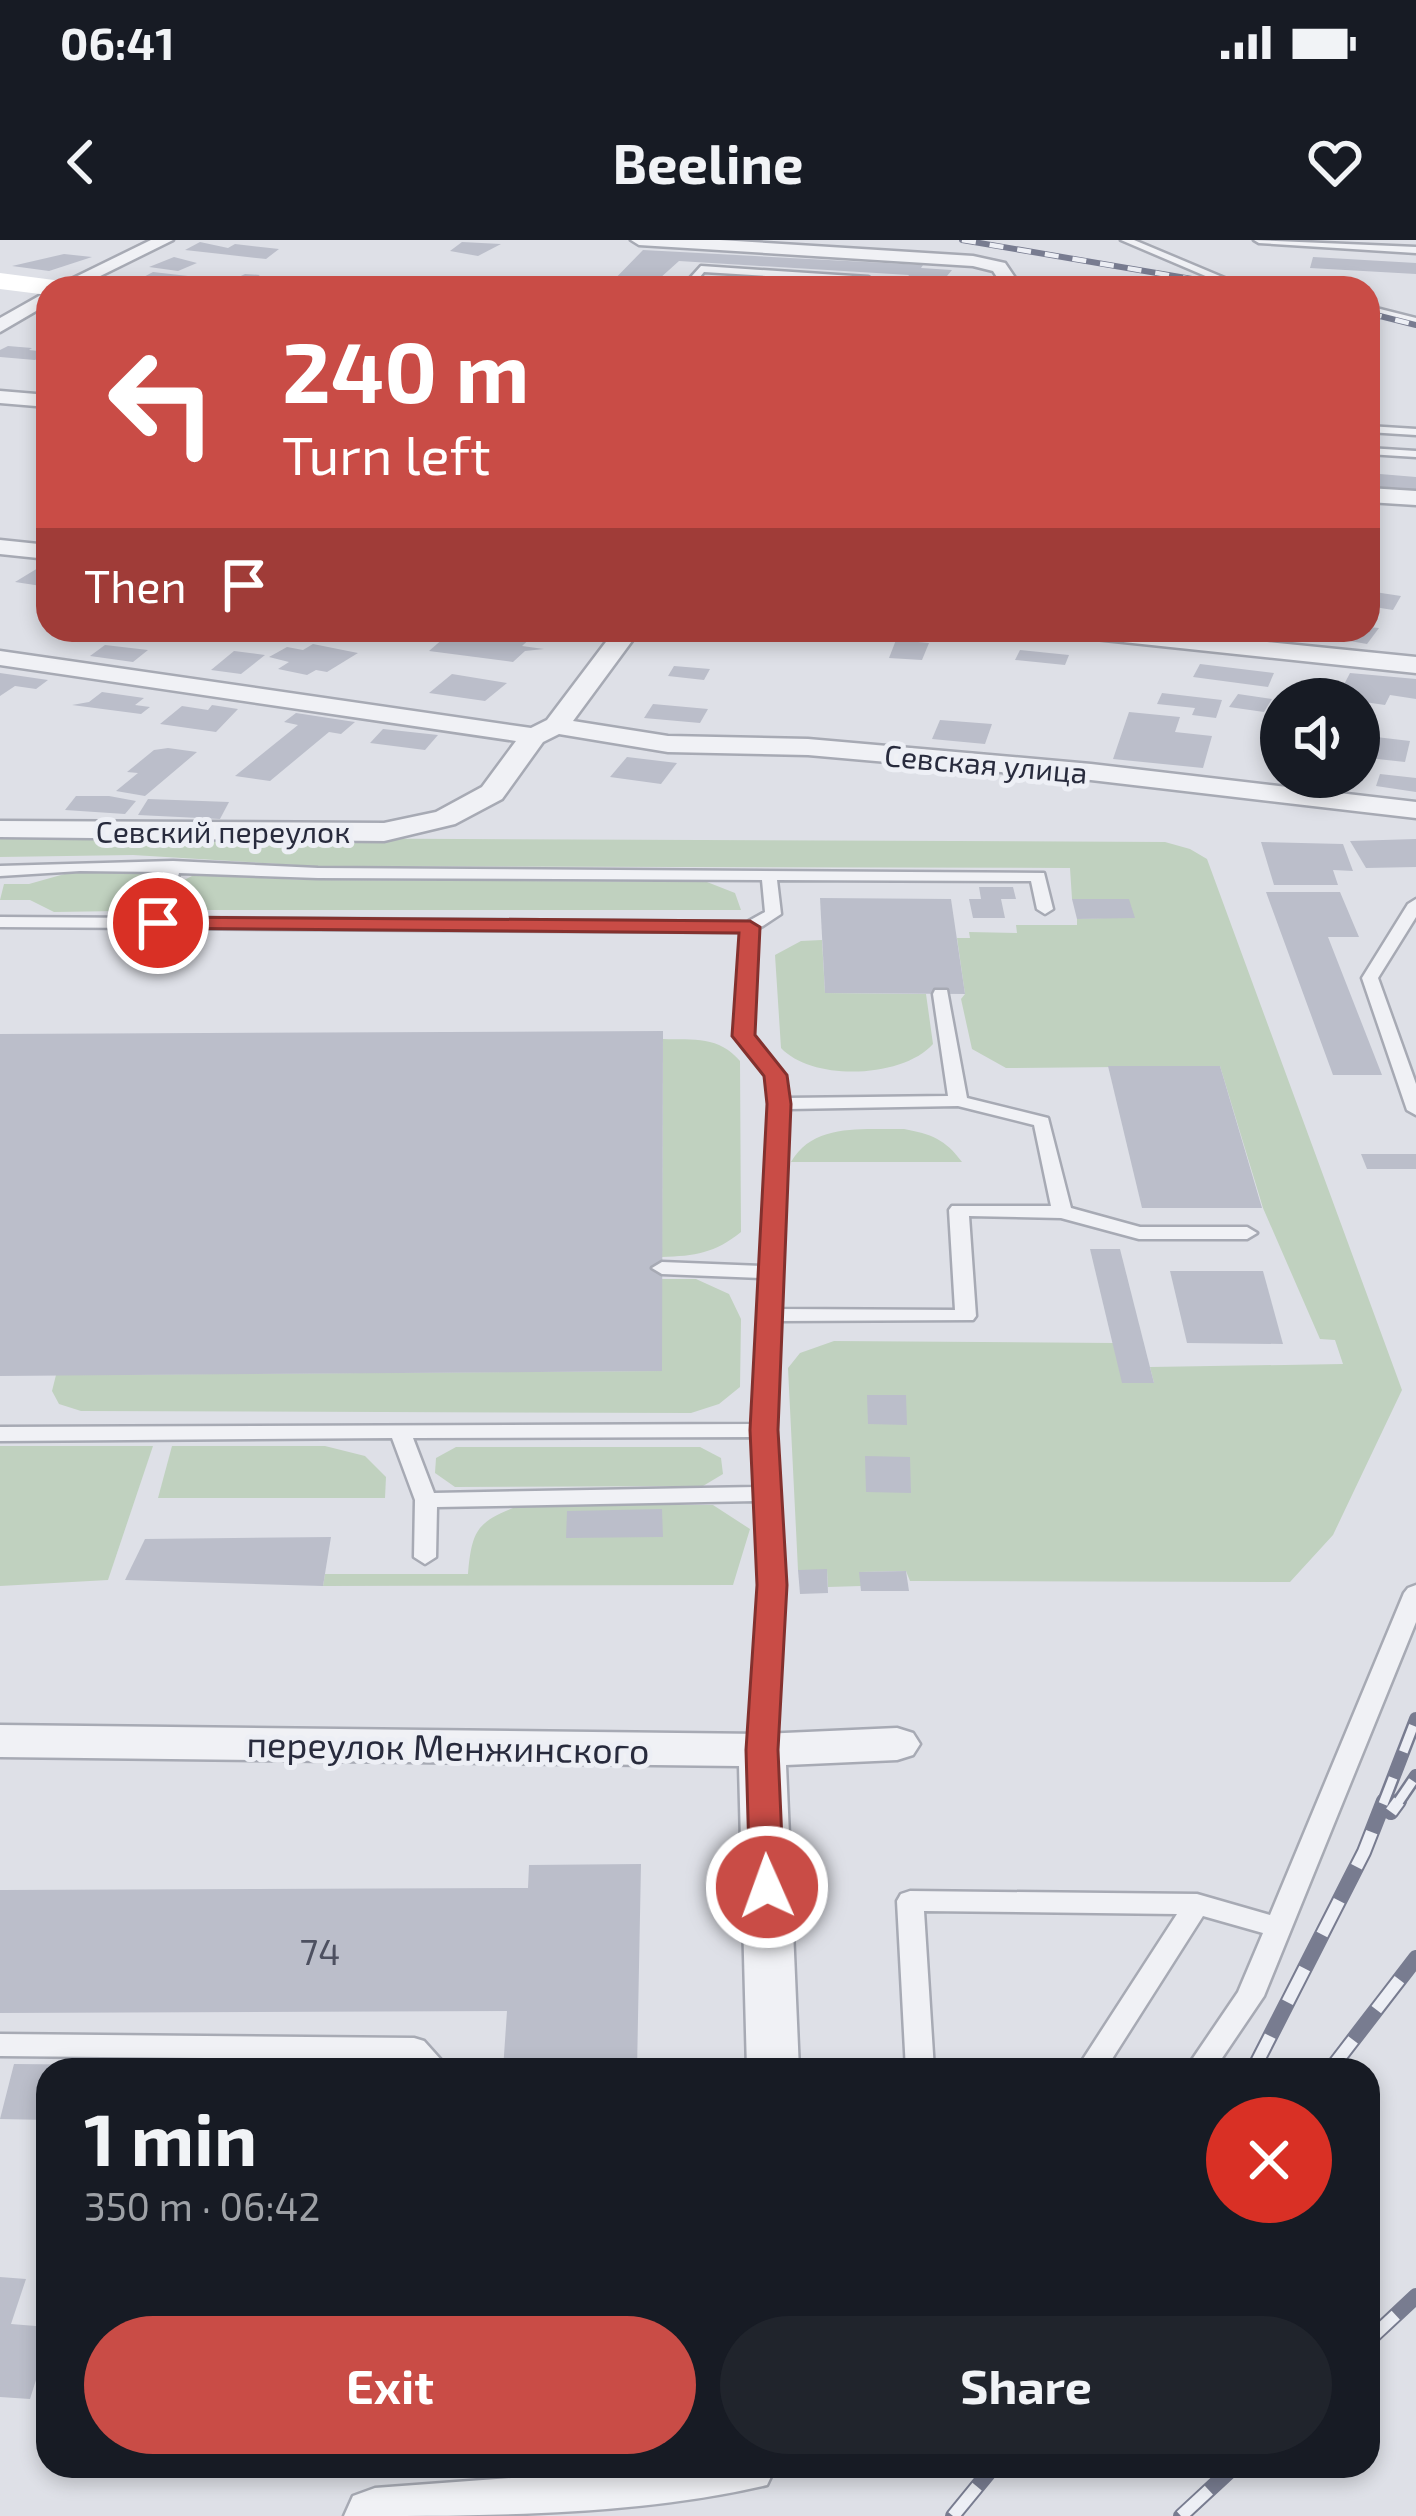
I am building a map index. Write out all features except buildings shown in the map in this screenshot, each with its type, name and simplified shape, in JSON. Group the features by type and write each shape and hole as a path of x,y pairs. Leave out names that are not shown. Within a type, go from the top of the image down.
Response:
{"street":[{"path":"85,276 165,240"},
{"path":"639,240 973,261 999,267 1005,276"},
{"path":"0,281 36,285"},
{"path":"0,326 36,304"},
{"path":"0,397 36,399"},
{"path":"1380,496 1416,498"},
{"path":"0,547 36,551"},
{"name":"Севский переулок","path":"0,829 384,832 445,818 492,793 618,642"},
{"path":"1209,642 1408,660"},
{"name":"Севская улица","path":"0,658 545,731 668,744 808,747 1091,772 1416,810"},
{"name":"переулок Менжинского","path":"0,1742 762,1750 897,1744"},
{"path":"762,1750 773,2058"},
{"path":"375,2516 524,2510 685,2478"}],"lane":[{"path":"1126,240 1214,276"},
{"path":"1259,240 1416,250"},
{"path":"695,276 701,269 807,276"},
{"path":"1380,312 1416,321"},
{"path":"1380,430 1416,432"},
{"path":"1380,452 1416,454"},
{"path":"0,871 46,866 173,866 304,873 1037,876 1045,909"},
{"path":"158,923 173,866"},
{"path":"0,922 750,927 773,914 769,875"},
{"path":"1416,904 1370,978 1409,1073 1416,1110"},
{"path":"750,927 744,1036 775,1075 779,1104 768,1272 764,1430 772,1585 762,1750"},
{"path":"941,994 958,1101"},
{"path":"779,1104 958,1101 1042,1122 1062,1212"},
{"path":"767,1315 966,1316 959,1210 1062,1212 1139,1233 1247,1233"},
{"path":"662,1268 768,1272"},
{"path":"0,1434 401,1436 764,1430"},
{"path":"401,1436 426,1500 425,1557"},
{"path":"426,1500 766,1494"},
{"path":"1207,2058 1250,1996 1416,1593"},
{"path":"919,2058 910,1901 1197,1904 1278,1927"},
{"path":"1098,2058 1197,1904"},
{"path":"0,2045 414,2049 423,2058"}],"green space":[{"path":"0,837 1165,842 1190,849 1207,859 1402,1390 1333,1535 1290,1582 910,1581 906,1571 860,1572 861,1586 828,1587 827,1570 798,1570 788,1368 800,1353 834,1341 1113,1343 1123,1383 1154,1383 1150,1367 1343,1364 1335,1340 1320,1339 1263,1208 1220,1066 1006,1068 972,1049 961,999 965,994 957,938 970,938 969,932 1017,933 1016,925 1077,925 1077,919 1134,917 1072,899 1070,868 313,866 133,855 0,857"},
{"path":"139,871 153,879 145,902 119,911 54,912 30,900 0,900 4,884 29,884 68,873"},
{"path":"194,875 707,882 735,893 741,910 196,910 182,897 182,881"},
{"path":"822,940 825,993 926,994 933,1044 901,1064 858,1072 814,1066 781,1048 775,955 801,941"},
{"path":"663,1039 715,1043 740,1061 741,1232 722,1245 685,1256 662,1257"},
{"path":"904,1129 937,1139 962,1162 791,1162 801,1149 826,1134"},
{"path":"662,1279 696,1279 729,1294 741,1319 740,1387 719,1404 691,1413 81,1411 59,1404 52,1391 56,1375 661,1371"},
{"path":"0,1446 153,1446 108,1580 0,1586"},
{"path":"172,1446 325,1446 365,1456 386,1477 385,1498 158,1498"},
{"path":"456,1447 700,1447 721,1458 723,1474 703,1486 455,1487 435,1473 436,1458"},
{"path":"521,1505 713,1505 750,1529 733,1585 323,1586 325,1574 468,1574 480,1528"}],"railway":[{"path":"962,240 1174,276"},
{"path":"1380,316 1416,325"},
{"path":"1383,1804 1416,1719"},
{"path":"1397,1804 1416,1776"},
{"path":"1259,2058 1364,1852 1384,1801"},
{"path":"1391,1812 1399,1801"},
{"path":"1339,2058 1416,1958"},
{"path":"1380,2330 1416,2296"},
{"path":"953,2516 984,2478"},
{"path":"1181,2516 1222,2478"}],"route":[{"path":"158,923 750,927 744,1036 775,1075 779,1104 764,1430 772,1585 762,1750 767,1887"}]}
